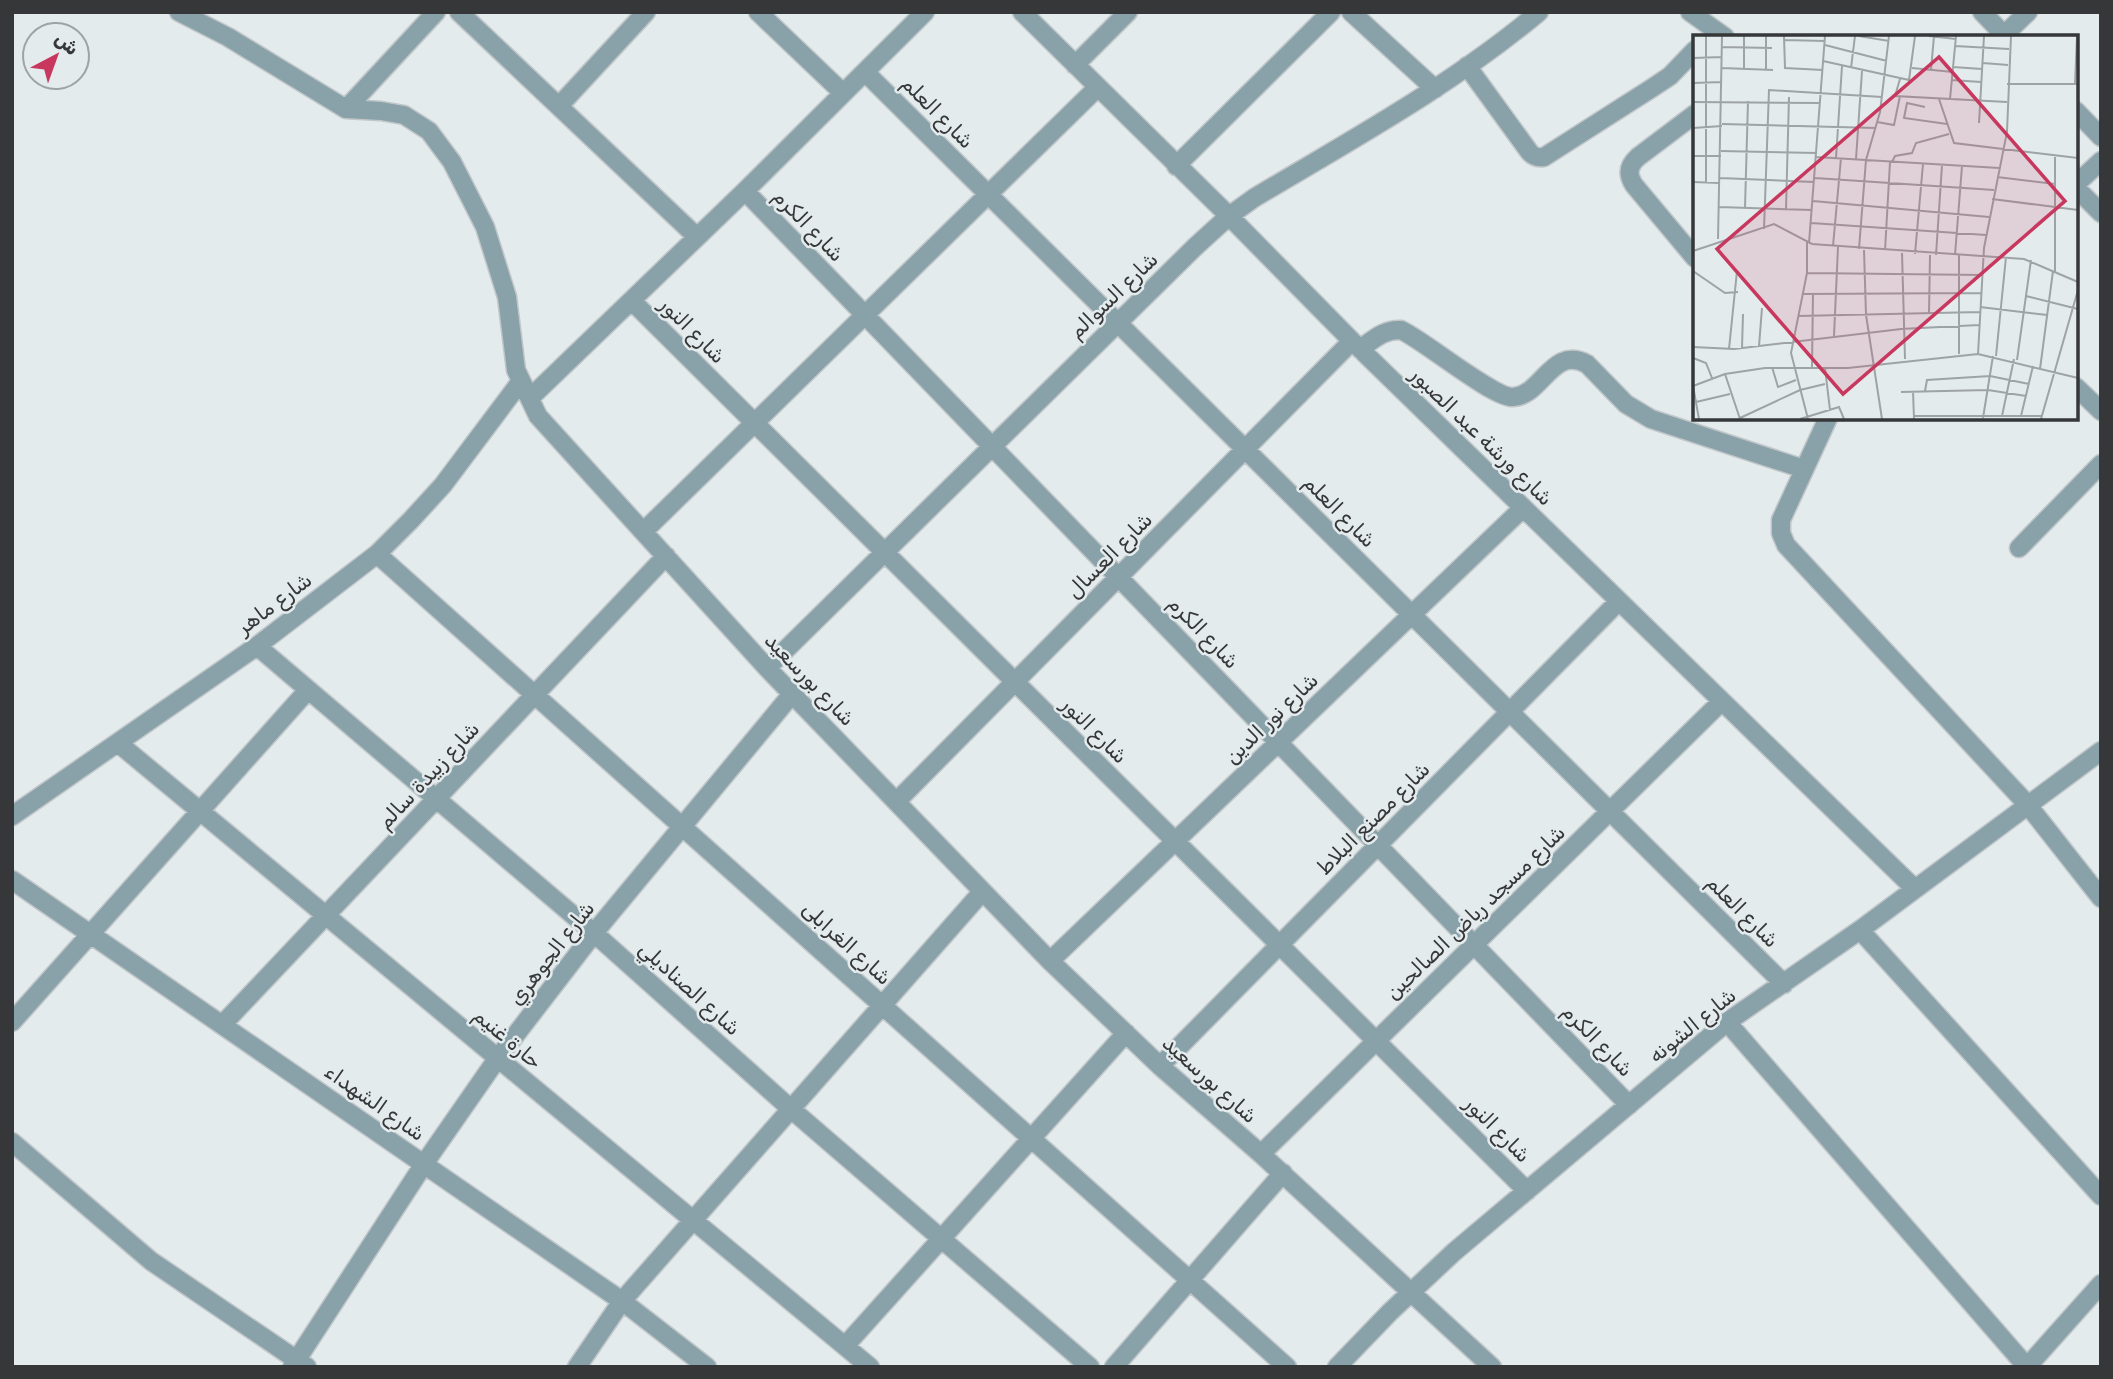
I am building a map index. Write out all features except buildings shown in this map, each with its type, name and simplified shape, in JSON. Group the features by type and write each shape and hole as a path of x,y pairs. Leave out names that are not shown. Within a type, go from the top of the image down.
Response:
{"street":[{"name":"شارع بورسعيد","path":"179,12 228,37 346,109 404,115 429,131 452,162 485,227 507,297 516,370 538,416 767,668 1050,961 1160,1066 1283,1173 1492,1367"},
{"path":"346,109 436,12"},
{"path":"459,12 697,237"},
{"path":"559,106 646,12"},
{"path":"758,12 843,93"},
{"path":"530,398 745,191 925,12"},
{"name":"شارع ورشة عبد الصبور","path":"1022,12 1356,345 1914,888"},
{"path":"1075,65 1128,12"},
{"path":"1177,166 1331,12"},
{"path":"1351,12 1434,89"},
{"name":"شارع السوالم","path":"767,668 1228,216 1434,89 1539,12"},
{"path":"1690,12 1714,34"},
{"path":"1982,12 2004,35"},
{"path":"2006,35 2028,12"},
{"path":"1467,66 1528,150 1537,158 1544,157 1670,76 1693,52"},
{"name":"شارع العلم","path":"865,72 1784,984"},
{"path":"644,531 1097,88"},
{"path":"2078,113 2101,137"},
{"path":"1693,116 1638,157 1629,170 1634,185 1693,256"},
{"path":"2078,184 2101,160"},
{"path":"2078,188 2101,213"},
{"name":"شارع الكرم","path":"745,191 1629,1105"},
{"name":"شارع النور","path":"632,301 1527,1191"},
{"name":"شارع العسال","path":"897,801 1245,449 1356,345 1389,330 1401,330 1493,390 1511,397 1520,396 1561,362 1579,360 1587,364 1626,404 1651,419 1804,469"},
{"name":"شارع ماهر","path":"12,816 257,646 377,554 443,485 521,381"},
{"path":"2078,389 2101,411"},
{"path":"1827,420 1781,520 1781,533 1786,545 2028,804 2101,898"},
{"path":"2019,548 2101,464"},
{"name":"شارع نور الدين","path":"1050,961 1523,508"},
{"name":"شارع الغرابلى","path":"377,554 1287,1367"},
{"name":"شارع زبيدة سالم","path":"222,1025 666,556"},
{"name":"شارع مصنع البلاط","path":"1160,1066 1619,601"},
{"name":"شارع الصناديلي","path":"257,646 594,933 791,1109 1090,1367"},
{"path":"12,1023 308,690"},
{"name":"شارع الجوهري","path":"298,1364 424,1164 498,1059 594,933 792,694"},
{"name":"شارع مسجد رياض الصالحين","path":"1261,1154 1721,702"},
{"name":"حارة غنيم","path":"118,743 870,1367"},
{"name":"شارع الشونه","path":"1338,1367 1454,1252 1727,1022 1860,930 2101,751"},
{"name":"شارع الشهداء","path":"12,880 622,1301 707,1367"},
{"path":"577,1367 622,1301 982,892"},
{"path":"1860,930 2101,1196"},
{"path":"1727,1022 2027,1367 2101,1284"},
{"path":"845,1346 1126,1033"},
{"path":"16,1152 152,1261 298,1364"},
{"path":"1114,1367 1283,1173"}]}
